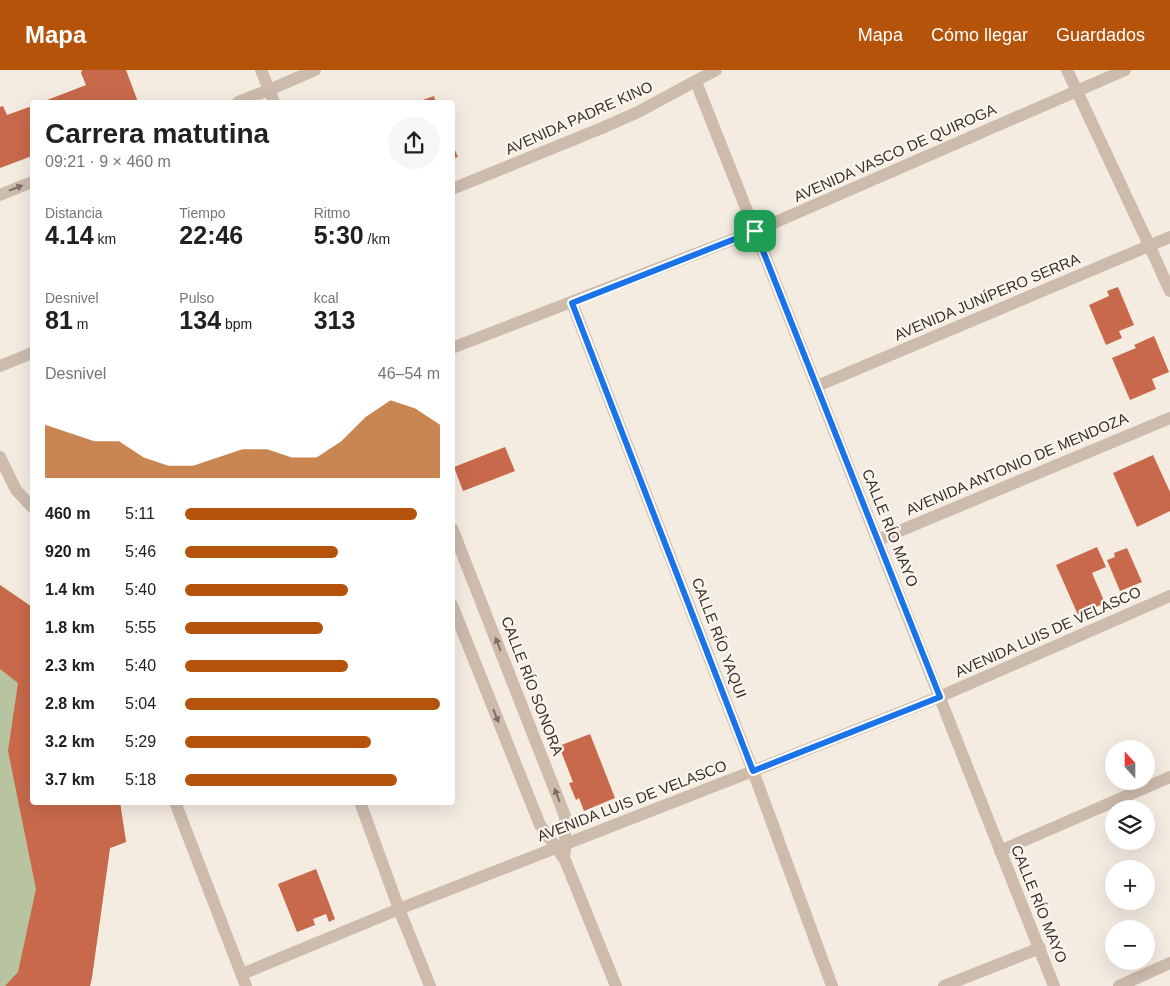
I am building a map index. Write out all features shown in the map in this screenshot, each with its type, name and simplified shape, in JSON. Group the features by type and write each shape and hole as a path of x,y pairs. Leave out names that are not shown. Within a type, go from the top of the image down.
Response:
{"street":[{"path":"261,70 272,96"},
{"path":"249,100 272,96 315,70"},
{"name":"AVENIDA PADRE KINO","path":"455,188 638,112 716,70"},
{"path":"1067,70 1170,291"},
{"name":"AVENIDA VASCO DE QUIROGA","path":"455,347 755,231 1124,70"},
{"name":"CALLE RÍO MAYO","path":"696,82 1054,986"},
{"path":"0,195 30,183"},
{"name":"AVENIDA JUNÍPERO SERRA","path":"817,386 1170,237"},
{"name":"CALLE RÍO YAQUI","path":"572,303 753,771 832,986"},
{"path":"0,366 30,354"},
{"name":"AVENIDA ANTONIO DE MENDOZA","path":"878,540 1170,418"},
{"path":"0,457 16,490 30,505"},
{"name":"CALLE RÍO SONORA","path":"455,536 565,816 561,846"},
{"name":"AVENIDA LUIS DE VELASCO","path":"242,974 399,909 940,697 1170,596"},
{"path":"455,612 540,825 561,846 616,986"},
{"path":"1000,850 1170,776"},
{"path":"176,805 246,986"},
{"path":"361,805 399,909 430,986"},
{"path":"944,986 1040,948"},
{"path":"1119,986 1170,963"}],"green space":[{"path":"0,585 30,606 30,805 120,805 126,842 110,848 90,986 0,986"}],"building":[{"path":"82,70 126,70 137,100 47,100 86,85 81,73"},
{"path":"434,96 435,100 423,100"},
{"path":"3,106 7,115 30,107 30,157 0,168 0,107"},
{"path":"1118,287 1134,325 1119,331 1122,338 1106,345 1089,305 1109,296 1107,291"},
{"path":"1154,336 1169,372 1152,379 1156,389 1130,400 1112,358 1136,348 1134,345"},
{"path":"505,447 515,471 463,491 455,467"},
{"path":"1153,455 1170,492 1170,511 1137,527 1113,473"},
{"path":"1097,547 1106,567 1092,573 1105,603 1078,615 1056,565"},
{"path":"1127,548 1142,582 1120,591 1107,560 1115,557 1114,553"},
{"path":"0,585 30,606 30,805 120,805 126,842 110,848 90,986 5,986 18,972 36,889 8,751 18,683 0,669"},
{"path":"590,734 615,798 584,811 579,798 576,800 569,783 573,782 559,746"},
{"path":"316,869 335,919 329,922 326,914 313,919 315,925 297,932 278,884"}],"route":[{"path":"755,231 940,697 753,771 572,303 755,231"}]}
